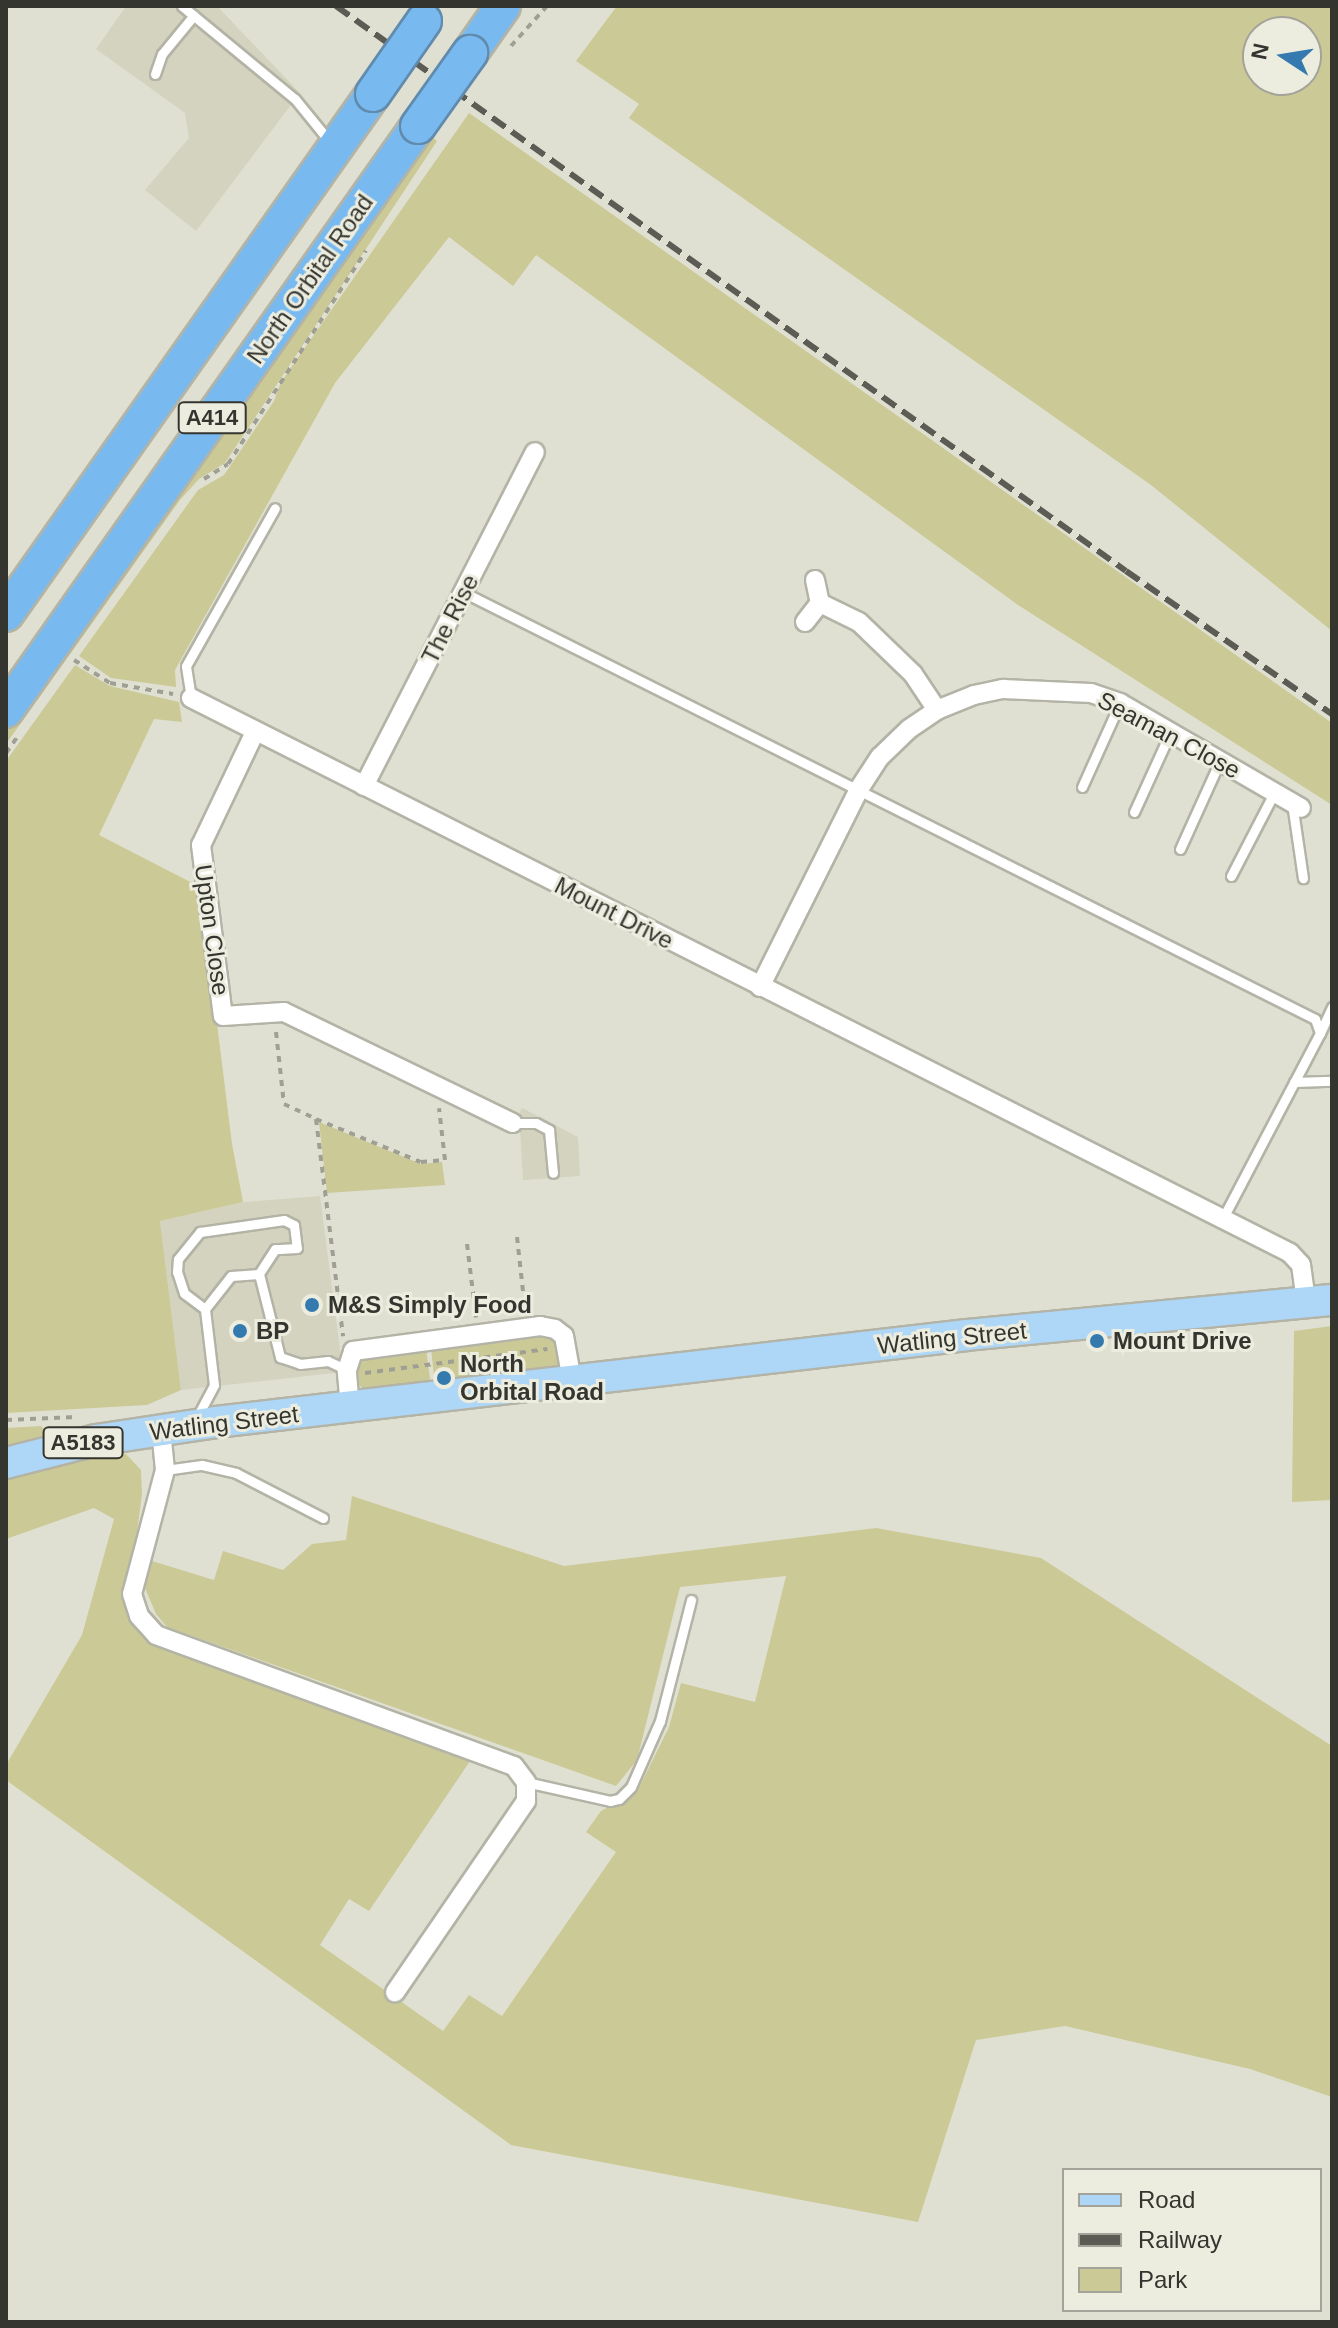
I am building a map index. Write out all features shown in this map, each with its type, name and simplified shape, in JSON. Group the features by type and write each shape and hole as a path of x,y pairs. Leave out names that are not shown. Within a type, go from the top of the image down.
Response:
{"highway":[{"name":"North Orbital Road","path":"6,710 418,126 486,54 503,6"},
{"name":"A414","path":"6,614 430,14"}],"main road":[{"name":"Watling Street","path":"6,1463 69,1445 193,1426 967,1335 1319,1301"}],"street":[{"name":"The Rise","path":"364,786 535,452"},
{"path":"815,580 820,603"},
{"path":"805,622 820,603"},
{"path":"820,603 859,622 913,674 937,710"},
{"name":"Seaman Close","path":"760,987 859,789 880,757 909,729 937,710 974,695 1003,689 1069,690 1120,703 1296,806"},
{"name":"Mount Drive","path":"191,698 1290,1253 1301,1265 1319,1301"},
{"name":"Upton Close","path":"255,732 201,845 223,1016 284,1012 513,1123"},
{"path":"350,1408 347,1368 359,1348 428,1339 527,1327 555,1329 564,1336 572,1381"},
{"path":"161,1430 165,1470 132,1594 139,1616 156,1635 514,1766 526,1782 526,1801 395,1992"}],"lane":[{"path":"182,6 295,99 335,148"},
{"path":"155,74 162,54 194,15"},
{"path":"191,698 186,666 275,508"},
{"path":"463,592 1315,1019 1320,1033"},
{"path":"1082,787 1120,703"},
{"path":"1134,812 1170,733"},
{"path":"1180,849 1220,761"},
{"path":"1231,876 1274,793"},
{"path":"1296,806 1303,878"},
{"path":"1223,1218 1332,1007"},
{"path":"1294,1082 1332,1081"},
{"path":"513,1123 536,1123 549,1130 553,1173"},
{"path":"205,1309 184,1293 177,1272 178,1259 200,1232 284,1220 294,1225 297,1248 275,1249 259,1274 280,1357 300,1364 328,1361 347,1368"},
{"path":"193,1426 214,1385 205,1309 231,1276 259,1274"},
{"path":"165,1470 202,1465 236,1473 323,1518"},
{"path":"526,1782 610,1801 619,1799 631,1787 660,1721 691,1600"}],"path":[{"path":"486,54 547,6"},
{"path":"72,658 110,683 191,698"},
{"path":"274,1013 284,1104 316,1119 421,1162 445,1160 437,1086"},
{"path":"316,1119 347,1368 430,1363 567,1347"},
{"path":"517,1237 527,1327"},
{"path":"467,1244 478,1334"},
{"path":"428,1339 435,1398"},
{"path":"6,1420 79,1417"}],"shaded area":[{"path":"126,6 217,6 300,93 196,231 145,190 189,138 185,113 96,49"},
{"path":"522,1108 578,1137 580,1176 523,1180 519,1114"},
{"path":"320,1196 343,1372 181,1390 160,1221 243,1202"}],"green space":[{"path":"617,6 1332,6 1332,631 1151,485 629,118 639,104 576,61"},
{"path":"469,113 1332,723 1332,805 1018,605 536,255 513,286 449,237 335,383 175,670 176,687 111,678 79,656 198,490 224,475 274,401 281,382"},
{"path":"429,134 437,141 225,463 199,479 180,500 6,744 6,728"},
{"path":"75,665 110,686 179,702 182,722 154,719 99,835 200,887 232,1144 243,1202 160,1221 181,1390 147,1405 6,1413 6,761"},
{"path":"319,1122 421,1164 442,1162 445,1185 327,1193"},
{"path":"1332,1326 1332,1500 1292,1502 1294,1331"},
{"path":"548,1334 557,1341 562,1362 555,1372 435,1386 431,1348"},
{"path":"426,1348 431,1386 365,1390 359,1385 356,1370 364,1357"},
{"path":"41,1426 49,1434 6,1446 6,1428"},
{"path":"105,1451 126,1454 141,1470 142,1494 137,1533 122,1591 130,1623 149,1644 470,1761 369,1911 349,1899 320,1945 443,2031 469,1995 502,2016 616,1852 586,1832 601,1811 637,1792 669,1727 681,1683 755,1702 786,1576 680,1587 637,1760 616,1786 167,1627 156,1614 145,1588 152,1561 214,1580 223,1551 283,1570 312,1544 346,1540 352,1496 564,1566 876,1528 1041,1558 1332,1746 1332,2097 1250,2069 1065,2026 976,2040 918,2222 511,2145 6,1780 6,1765 82,1635 114,1519 94,1508 6,1539 6,1480 45,1466"}],"railway":[{"path":"336,6 1126,571 1332,714"}],"place":[{"name":"M&S Simply Food","path":"312,1305"},
{"name":"BP","path":"240,1331"},
{"name":"Mount Drive","path":"1097,1341"},
{"name":"North Orbital Road","path":"444,1378"}]}
